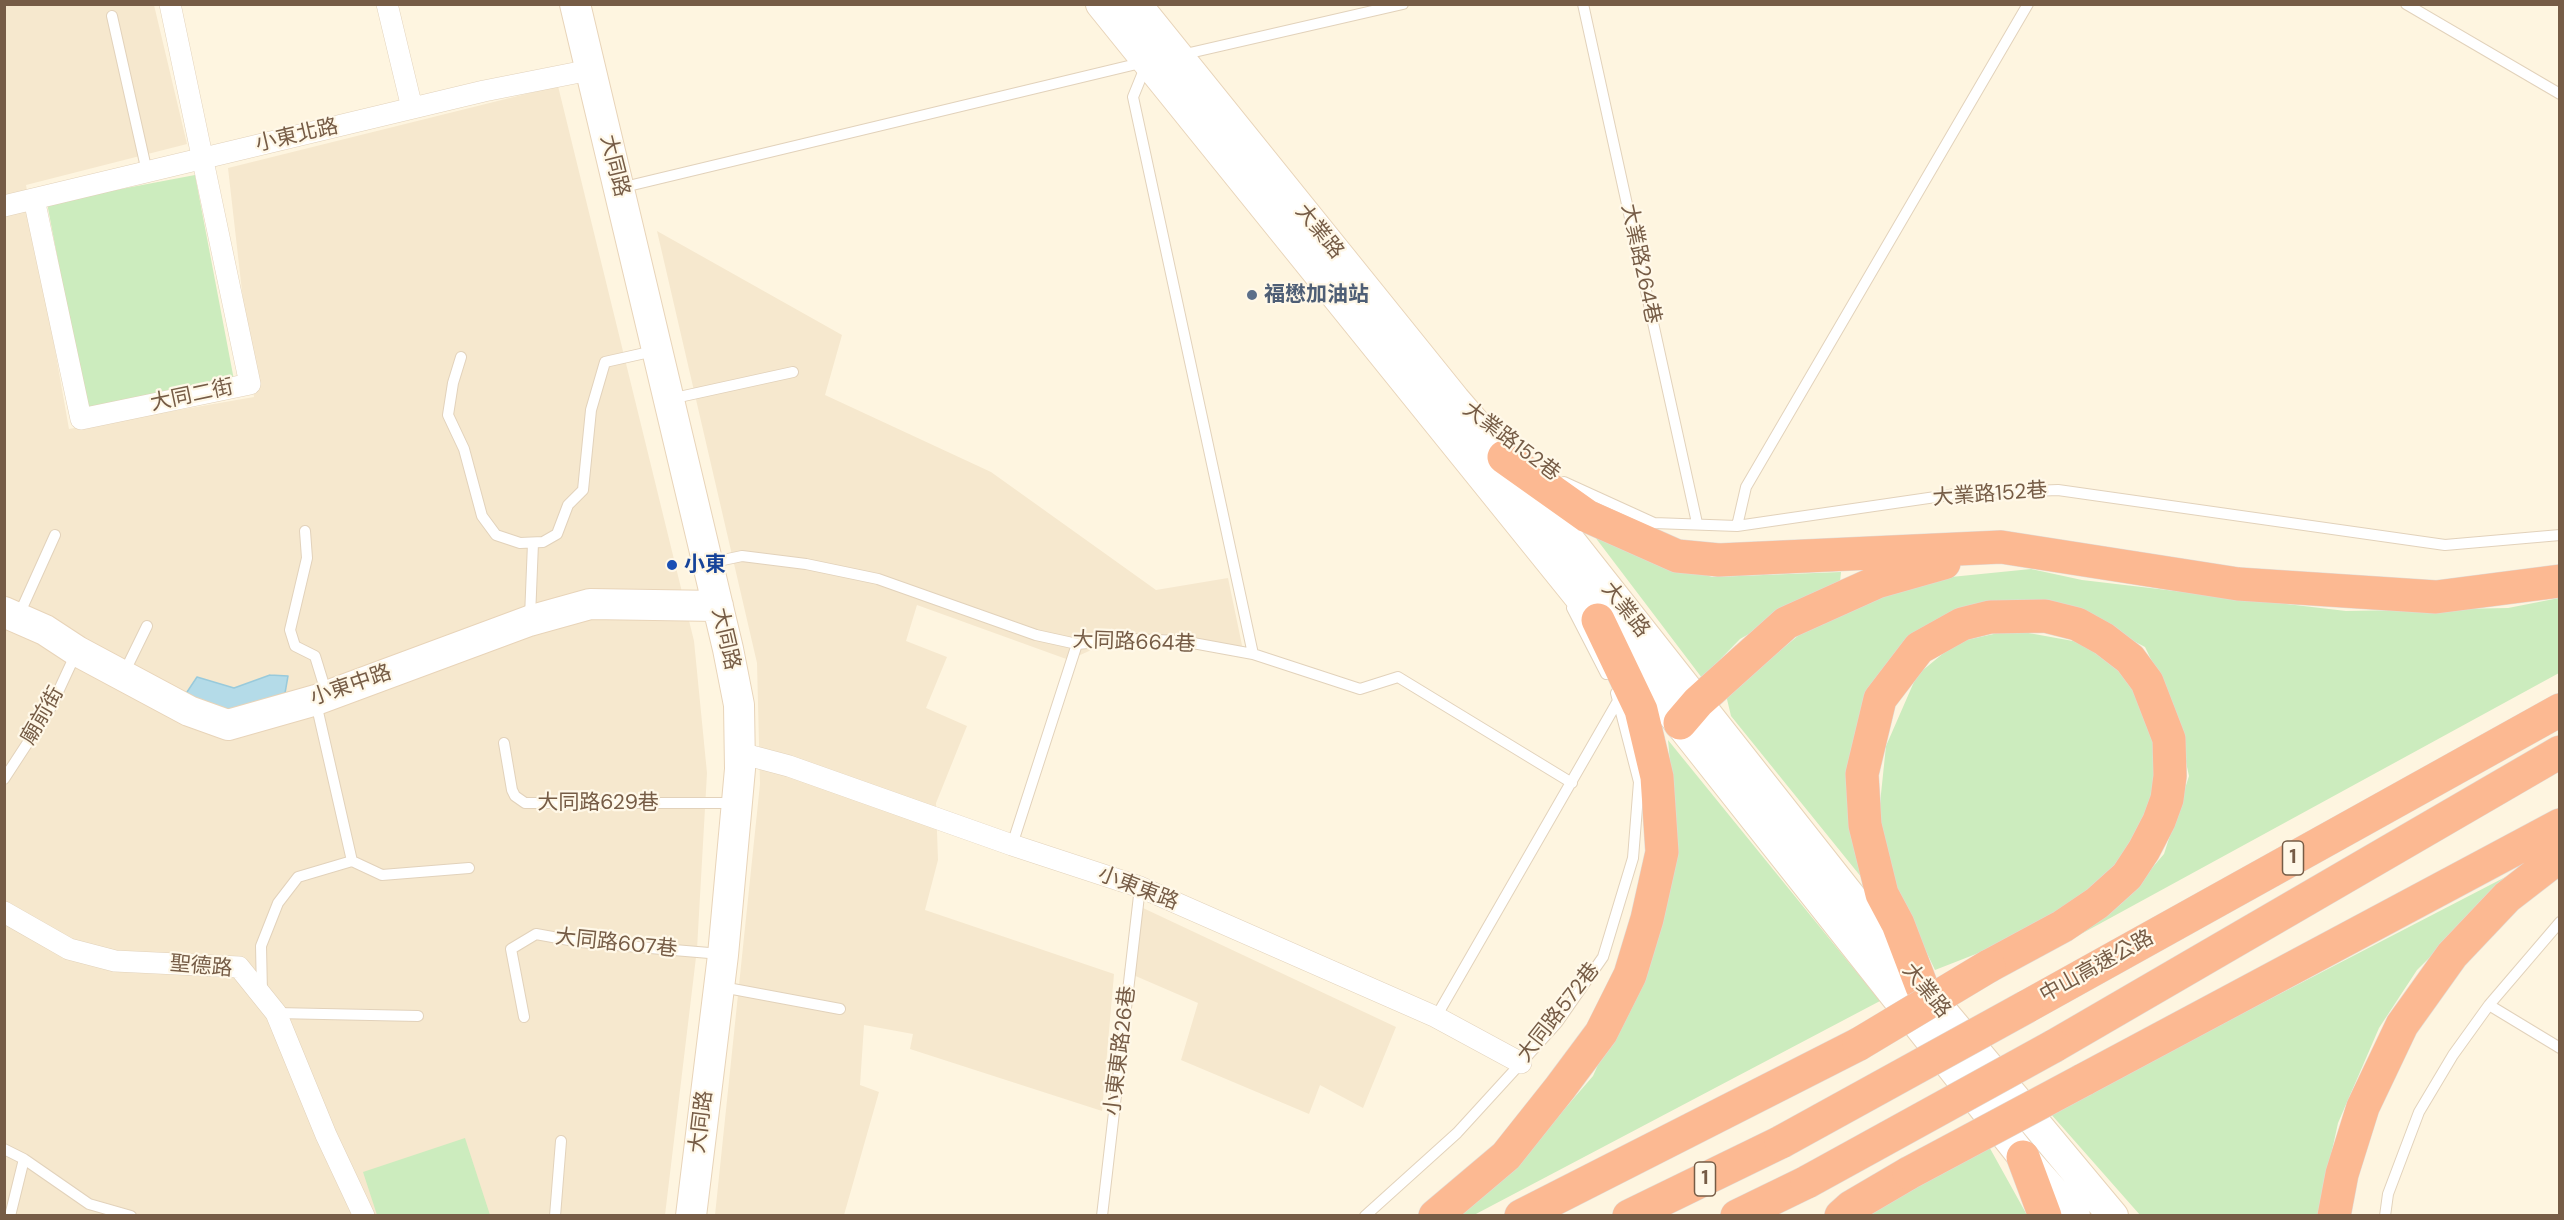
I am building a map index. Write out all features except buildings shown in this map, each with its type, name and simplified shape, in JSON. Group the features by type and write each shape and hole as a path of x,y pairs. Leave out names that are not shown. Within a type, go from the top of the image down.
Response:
{"highway":[{"path":"1502,446 1587,516 1677,556 1719,560 2001,547 2238,584 2436,597 2559,581"},
{"path":"1689,712 1786,623 1877,582 2001,547"},
{"path":"1521,1215 1858,1044 1989,966 2063,926 2097,903 2127,876 2159,821 2167,799 2170,776 2169,738 2147,682 2130,659 2104,639 2077,624 2045,616 1990,618 1962,624 1919,648 1880,699 1862,774 1865,825 1882,894 1898,924 1922,987"},
{"path":"1435,1215 1506,1155 1601,1033 1630,975 1647,919 1662,852 1657,777 1641,710 1598,620"},
{"name":"中山高速公路","path":"1629,1215 1781,1142 2559,710"},
{"name":"1","path":"1737,1215 1806,1182 2054,1046 2559,752"},
{"path":"1841,1215 1908,1173 2559,825"},
{"path":"2334,1215 2342,1174 2363,1107 2402,1025 2452,955 2507,897 2559,856"},
{"path":"2023,1157 2045,1215"}],"main road":[{"name":"大同路","path":"575,4 718,606 739,705 740,753 737,803 723,955 691,1215"},
{"name":"大業路","path":"1101,4 1162,59 1455,400 1502,446 1689,712 2023,1157 2075,1215"},
{"name":"大業路","path":"1136,4 1162,59 1546,556 1598,620 1689,712 2113,1215"},
{"name":"小東中路","path":"11,614 45,630 77,651 189,711 228,725 321,698 529,621 591,604 718,606"}],"street":[{"name":"大同二街","path":"34,199 81,419 250,384 171,4"},
{"path":"387,4 412,108"},
{"name":"小東北路","path":"4,206 412,108 590,70"},
{"name":"小東東路","path":"740,753 789,766 1012,845 1140,887 1436,1017 1521,1063"},
{"name":"聖德路","path":"4,912 69,949 115,961 239,967 276,1013 326,1135 364,1215"}],"lane":[{"path":"620,188 1402,4"},
{"name":"大業路264巷","path":"1583,4 1697,524"},
{"path":"1737,525 1746,487 2028,4"},
{"path":"2406,4 2559,94"},
{"path":"112,16 147,172"},
{"path":"1162,59 1133,97 1253,654"},
{"path":"461,357 453,383 448,415 464,449 482,516 496,535 520,543 533,543 543,542 557,534 567,504 583,489 591,410 605,362 658,350"},
{"path":"669,399 793,372"},
{"name":"大業路152巷","path":"1556,479 1654,523 1737,525 1956,494 2058,490 2445,545 2559,535"},
{"path":"305,531 307,558 291,630 296,646 315,656 352,861"},
{"path":"11,614 55,535"},
{"path":"529,621 533,543"},
{"name":"大同路664巷","path":"706,563 741,556 837,570 878,579 1036,635 1077,644 1129,639 1182,641 1253,654 1360,689 1398,677 1572,783"},
{"name":"大同路572巷","path":"1365,1215 1457,1133 1557,1023 1604,957 1633,858 1639,782 1619,699 1546,556"},
{"path":"123,676 147,626"},
{"path":"1012,845 1077,644"},
{"name":"廟前街","path":"4,779 51,707 77,651"},
{"path":"1436,1017 1619,699"},
{"name":"大同路629巷","path":"504,743 514,796 525,803 737,803"},
{"path":"262,996 261,946 278,903 298,877 352,861 382,875 469,868"},
{"name":"小東東路26巷","path":"1102,1215 1140,887"},
{"path":"2385,1215 2388,1194 2419,1112 2453,1055 2489,1005 2559,922"},
{"name":"大同路607巷","path":"524,1017 511,949 536,934 580,942 723,955"},
{"path":"719,987 840,1010"},
{"path":"2489,1005 2559,1048"},
{"path":"276,1013 418,1016"},
{"path":"555,1215 561,1141"},
{"path":"4,1149 24,1159 89,1204 131,1215"},
{"path":"10,1215 24,1159"}],"shaded area":[{"path":"6,5 154,5 187,144 26,185 69,429 254,397 228,168 558,86 694,641 707,773 697,949 665,1215 5,1216"},
{"path":"657,231 842,335 825,395 991,472 1156,590 1228,578 1243,650 1116,639 1069,660 917,605 906,641 947,657 926,708 967,726 936,803 938,860 925,910 1114,974 1102,1111 910,1049 913,1034 864,1025 860,1085 879,1092 844,1215 715,1215 760,784 757,663"},
{"path":"1143,908 1396,1027 1363,1108 1320,1085 1309,1114 1181,1060 1198,1003 1124,971"}],"green space":[{"path":"195,175 234,380 86,408 47,203"},
{"path":"1595,537 1712,577 1841,572 1840,582 1740,639 1702,678"},
{"path":"2031,569 2082,580 2346,611 2508,608 2559,598 2559,673 2070,940 2121,904 2164,854 2189,776 2174,707 2145,647 2082,614 2006,606 1878,676 1866,883 1731,716 1726,695 1799,635 1853,605 1921,580"},
{"path":"2012,630 2084,643 2136,684 2162,746 2147,815 2115,874 2022,936 1935,970 1890,876 1879,813 1886,746 1917,675 1957,642"},
{"path":"1668,740 1880,1001 1474,1215 1458,1216 1523,1157 1593,1076 1643,964 1675,818"},
{"path":"2517,871 2417,970 2379,1028 2338,1123 2318,1215 2140,1215 2050,1113"},
{"path":"465,1138 490,1215 377,1215 363,1172"},
{"path":"1987,1143 2027,1215 1853,1216"}],"water":[{"path":"270,675 288,676 285,693 232,710 183,698 197,677 234,688"}],"place":[{"name":"福懋加油站","path":"1252,295"},
{"name":"小東","path":"672,565"}]}
